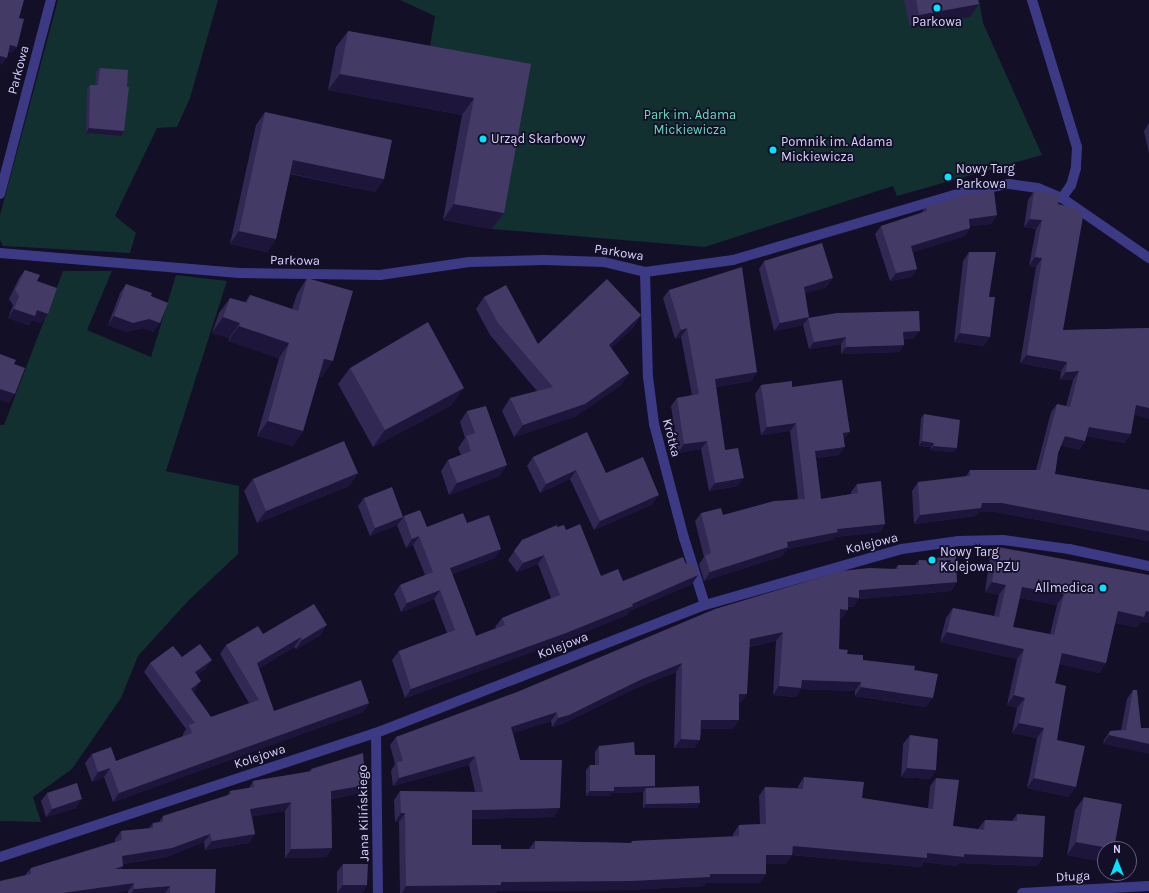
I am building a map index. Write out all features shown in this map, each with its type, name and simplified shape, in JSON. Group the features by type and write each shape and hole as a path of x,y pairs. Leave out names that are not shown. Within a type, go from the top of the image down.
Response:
{"street":[{"name":"Parkowa","path":"0,194 51,0"},
{"path":"1032,0 1077,148 1076,168 1071,185 1062,198"},
{"name":"Parkowa","path":"0,253 239,273 380,275 469,262 544,260 604,262 645,272 733,260 985,186 1009,184 1038,188 1062,198 1149,258"},
{"name":"Krótka","path":"645,272 648,377 654,424 684,538 705,605"},
{"name":"Kolejowa","path":"0,856 376,733 705,605 902,549 982,539 1027,542 1149,566"},
{"name":"Jana Kilińskiego","path":"376,733 378,893"},
{"name":"Długa","path":"1022,893 1149,886"}],"green space":[{"path":"58,0 218,0 190,98 177,127 157,128 115,216 136,233 130,253 3,246 0,240 0,215"},
{"name":"Park im. Adama Mickiewicza","path":"400,0 979,0 983,23 1042,155 897,196 893,186 705,247 492,229 519,81 427,64 435,16"},
{"path":"63,271 112,271 87,330 151,357 176,275 227,281 166,471 239,486 238,554 188,601 138,656 121,698 72,769 33,797 41,822 0,821 0,425 4,425"}],"building":[{"path":"0,0 24,0 19,18 24,19 17,47 10,45 7,58 0,56"},
{"path":"916,0 978,0 979,4 919,15"},
{"name":"Urząd Skarbowy","path":"348,31 531,64 504,213 454,204 474,98 340,74"},
{"path":"100,68 128,70 127,87 129,87 124,131 89,128 90,85 98,85"},
{"path":"265,112 392,140 384,179 293,160 276,239 239,231"},
{"path":"994,191 997,215 969,219 970,228 911,246 917,269 896,273 881,226 927,211 926,207 966,194"},
{"path":"1034,191 1059,194 1058,204 1081,210 1080,216 1083,217 1063,330 1149,328 1149,408 1136,405 1131,434 1089,427 1085,441 1065,436 1058,453 1055,474 1149,490 1149,531 1002,503 982,503 981,508 920,515 918,482 970,476 970,470 1040,470 1057,404 1070,407 1079,371 1066,372 1067,362 1027,355 1042,258 1035,257 1042,220 1030,219"},
{"path":"822,243 833,278 804,287 809,317 780,323 764,261"},
{"path":"969,252 996,252 989,297 995,297 990,337 960,333"},
{"path":"742,267 757,372 715,379 725,450 738,448 744,478 715,483 707,441 684,444 677,398 699,394 687,328 681,330 669,290"},
{"path":"25,270 40,275 37,281 57,288 48,314 37,310 35,316 14,309 19,296 15,290"},
{"path":"307,278 353,291 333,361 324,359 303,431 268,421 289,343 239,326 240,323 223,317 230,298 247,303 250,295 298,311"},
{"path":"607,279 641,315 609,345 629,373 585,404 523,425 510,398 553,387 498,323 484,297 506,285 538,344"},
{"path":"126,284 152,293 151,296 168,303 160,323 149,319 133,323 114,316"},
{"path":"919,311 920,331 903,332 904,345 846,347 846,337 814,342 808,318 837,313"},
{"path":"428,322 464,388 385,430 350,368"},
{"path":"0,354 16,360 14,364 25,368 15,394 0,389"},
{"path":"842,380 850,432 843,433 845,447 815,451 821,499 858,493 857,484 881,481 885,524 837,529 838,532 787,542 788,547 710,572 705,556 711,553 701,513 721,508 723,515 774,501 805,499 796,423 767,427 761,385 792,381 792,387"},
{"path":"486,406 507,465 457,483 448,460 471,451 466,436 475,433 467,411"},
{"path":"924,414 960,420 957,448 934,446 934,443 922,441"},
{"path":"587,432 606,473 643,457 659,495 600,521 576,470 546,484 533,457"},
{"path":"344,441 358,473 266,511 253,479"},
{"path":"392,487 403,517 375,528 364,498"},
{"path":"420,510 427,527 463,513 467,523 489,515 501,549 450,568 476,636 505,625 502,618 560,595 544,555 523,563 514,551 522,540 557,525 557,527 564,525 566,530 580,524 601,576 618,569 623,581 683,557 686,564 693,561 698,575 632,604 633,606 566,633 411,689 399,651 455,630 440,590 407,603 400,585 433,572 419,536 412,539 404,516"},
{"path":"998,547 1149,575 1149,612 1146,611 1144,617 1118,611 1106,663 1062,653 1055,683 1066,686 1057,740 1085,746 1076,787 1034,778 1044,728 1019,723 1025,698 1014,695 1024,649 947,632 953,608 999,617 1006,585 992,582","holes":["1022,587 1064,594 1054,635 1013,627"]},
{"path":"956,555 957,582 859,590 859,598 848,597 848,610 840,609 839,649 848,650 847,654 863,655 863,660 915,666 914,670 938,674 933,698 861,687 861,682 802,680 801,688 779,686 783,632 750,639 747,694 739,694 739,720 701,720 700,740 681,739 682,663 640,680 569,715 558,718 557,712 511,727 520,760 562,760 560,808 472,810 472,845 501,845 501,849 535,849 535,841 632,843 632,841 739,836 739,825 766,824 765,787 803,789 804,777 864,782 862,798 933,809 936,778 959,780 953,826 984,830 985,820 1017,821 1017,814 1045,816 1043,857 964,854 964,857 927,853 927,858 793,846 792,855 766,855 766,874 710,874 710,877 632,881 501,882 501,885 406,886 405,813 401,813 400,791 483,792 475,756 399,778 397,762 403,761 396,737 517,692 715,609 841,571 869,568 898,569 898,565 919,565 919,560 935,561 935,558"},
{"path":"314,604 327,625 302,640 301,637 257,663 274,711 361,680 369,703 119,793 110,768 98,772 92,754 111,747 116,761 192,733 189,725 195,723 150,663 173,646 182,657 200,644 212,660 195,672 201,681 191,689 211,717 259,700 226,645 258,626 263,634"},
{"path":"1133,690 1137,690 1141,728 1149,728 1149,744 1109,735 1110,731 1126,730"},
{"path":"910,735 938,739 936,770 907,768"},
{"path":"634,742 635,755 655,755 655,786 614,787 614,791 590,791 590,765 599,765 599,746"},
{"path":"363,753 366,785 331,791 332,848 291,849 291,802 250,809 255,834 212,841 210,834 172,848 122,856 123,866 115,869 216,869 215,893 170,893 170,886 134,889 134,883 63,893 0,893 0,881 31,874 31,868 122,840 121,831 153,828 153,823 163,822 163,816 231,794 230,791 254,787 253,781 312,771 311,769"},
{"path":"77,783 82,799 52,809 47,793"},
{"path":"699,786 700,803 646,804 646,788"},
{"path":"1084,797 1122,804 1115,841 1097,841 1097,846 1076,842"},
{"path":"343,864 368,864 367,885 343,885"}],"place":[{"name":"Parkowa","path":"937,8"},
{"name":"Urząd Skarbowy","path":"483,139"},
{"name":"Pomnik im. Adama Mickiewicza","path":"773,150"},
{"name":"Nowy Targ Parkowa","path":"948,177"},
{"name":"Nowy Targ Kolejowa PZU","path":"932,560"},
{"name":"Allmedica","path":"1103,588"}]}
